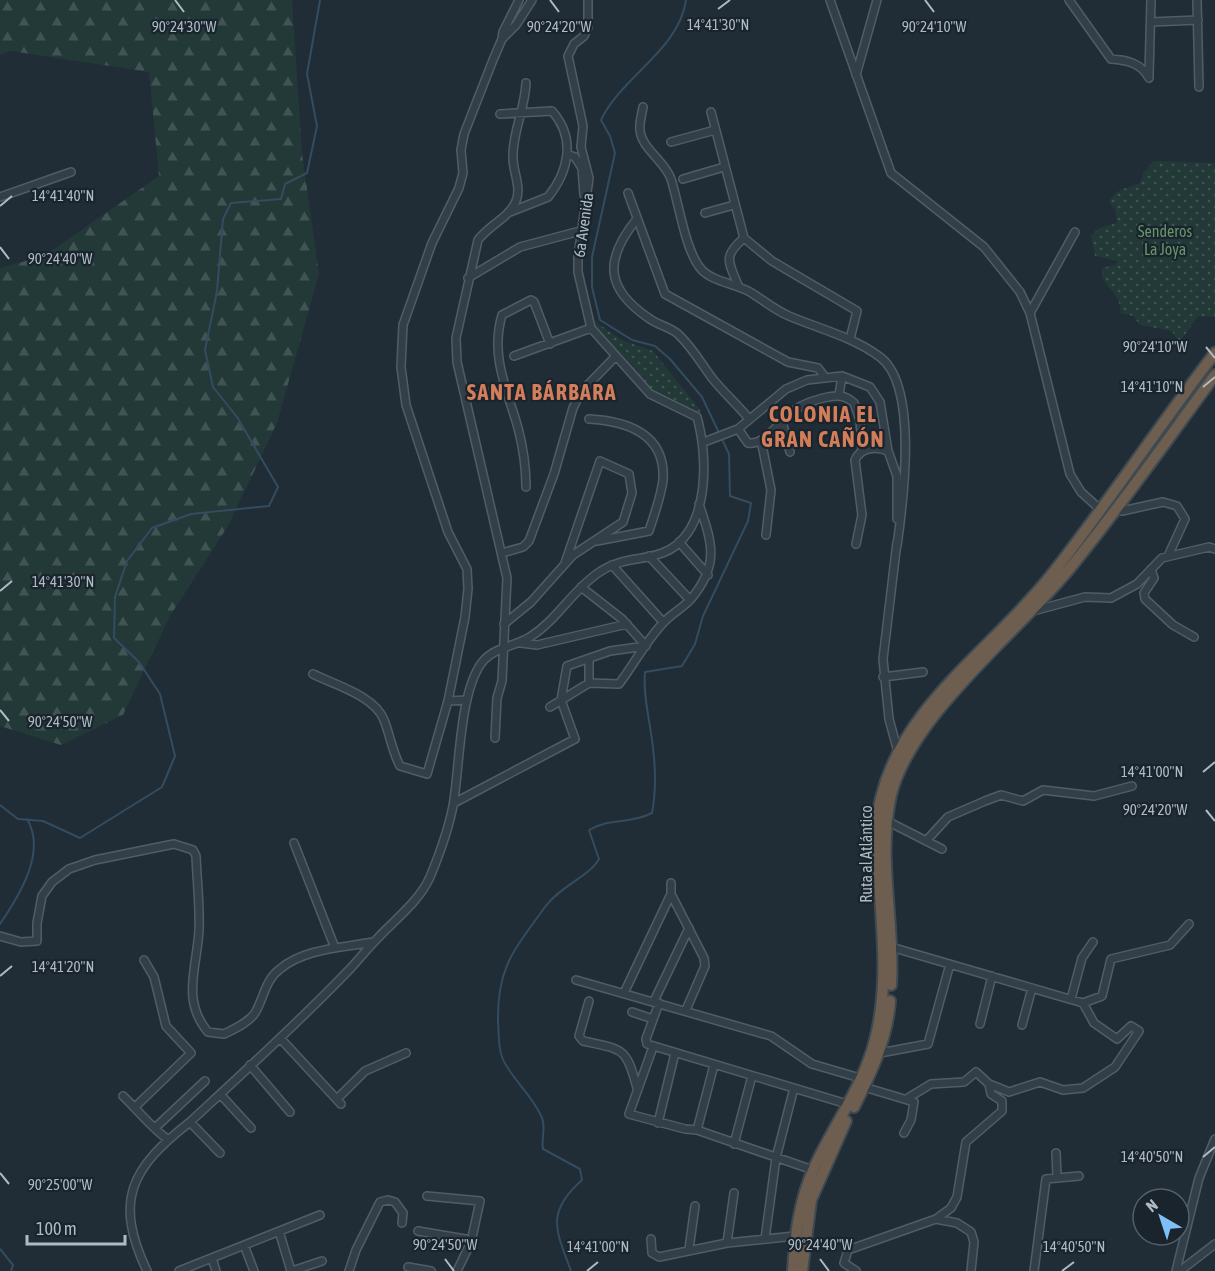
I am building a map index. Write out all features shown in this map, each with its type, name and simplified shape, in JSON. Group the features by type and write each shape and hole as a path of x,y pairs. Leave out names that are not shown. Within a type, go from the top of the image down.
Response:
{"highway":[{"name":"Ruta al Atlántico","path":"802,1271 811,1200 862,1082 883,1010 880,800 898,752 932,704 1046,582 1102,511 1215,353"},
{"name":"Ruta al Atlántico","path":"793,1271 795,1236 813,1170 847,1104 879,1053 889,1019 893,954 887,821 897,778 916,739 962,684 1033,611 1116,509 1215,375"}],"street":[{"path":"313,674 377,709 384,719 394,755 400,766 427,774 448,701 465,617 468,589 467,570 448,532 406,405 400,346 406,310 412,293 420,279 432,243 459,188 463,173 461,150 464,134 503,32 519,0"},
{"path":"502,39 516,25 532,0"},
{"name":"6a Avenida","path":"588,0 588,27 584,36 574,44 568,56 583,126 581,147 588,169 589,188 580,231 578,272 591,328 654,397 694,413 707,441"},
{"path":"830,0 891,173 984,248 1020,292 1030,313 1070,474 1081,492 1102,511"},
{"path":"855,76 877,0"},
{"path":"1069,0 1111,59 1137,64 1144,68 1149,78 1151,0"},
{"path":"1197,0 1199,87"},
{"path":"1151,22 1198,20"},
{"path":"510,212 517,199 518,186 512,156 520,112 525,98 526,83"},
{"path":"643,107 640,130 645,142 670,176 699,267 705,274 738,285 786,315 850,339 882,358 896,378 904,416 905,487 885,633 883,677 892,737 898,752"},
{"path":"495,738 507,578 465,397 456,338 478,240 484,232 510,212 548,197 569,155 565,133 552,111 500,114"},
{"path":"711,112 744,238 772,261 856,311 850,339"},
{"path":"670,142 715,130"},
{"path":"569,155 574,157 582,168 585,204"},
{"path":"683,179 724,167"},
{"path":"0,197 71,172"},
{"path":"628,193 665,294 788,362 818,368 824,376"},
{"path":"705,213 734,205"},
{"path":"636,220 624,234 613,258 612,266 620,290 632,307 677,333 713,380 749,419"},
{"path":"468,278 520,247 580,231"},
{"path":"1030,313 1075,232"},
{"path":"738,285 728,262 729,255 744,238"},
{"path":"526,487 523,448 505,390 498,358 502,315 531,300 534,302 550,344"},
{"path":"514,356 591,328"},
{"path":"502,553 527,544 554,474 573,408 585,388 616,356"},
{"path":"147,1271 134,1244 129,1216 131,1193 142,1166 168,1139 190,1122 280,1038 348,971 406,909 429,880 446,839 454,803 467,700 483,661 503,648 529,638 550,622 581,587 612,565 621,560 670,550 679,542 695,519 707,441 735,432 786,389 824,376 842,376 870,387 880,402 888,451 897,476 897,546"},
{"path":"839,395 842,376"},
{"path":"465,397 505,390"},
{"path":"735,432 750,444 761,440 782,421 809,402 839,395 854,402 860,420 862,451"},
{"path":"589,418 613,420 645,434 655,447 663,476 650,531 592,542"},
{"path":"782,421 790,452"},
{"path":"761,440 771,490 766,535"},
{"path":"856,544 862,514 855,460 862,451 873,448 888,451"},
{"path":"504,624 531,602 579,550 623,522 632,493 631,476 600,461 565,563"},
{"path":"1116,509 1122,511 1163,502 1178,506 1185,519 1168,556"},
{"path":"550,707 589,683 620,684 663,622 690,600 708,575 711,562 712,541 699,504"},
{"path":"679,542 708,575"},
{"path":"1033,611 1085,597 1111,598 1137,584 1156,562 1168,556 1180,556 1209,547 1215,549"},
{"path":"649,556 690,600"},
{"path":"612,565 663,622"},
{"path":"1151,569 1154,578 1144,593 1145,598 1173,625 1194,637"},
{"path":"581,587 627,624 646,646"},
{"path":"518,642 537,645 627,624"},
{"path":"454,803 575,739 561,700 567,666 610,651 646,646"},
{"path":"589,659 589,683"},
{"path":"883,677 923,672"},
{"path":"448,701 467,700"},
{"path":"926,841 948,817 1001,795 1023,801 1043,790 1094,796 1132,786"},
{"path":"887,821 942,849"},
{"path":"294,843 335,948"},
{"path":"0,936 21,942 37,941 37,923 42,896 52,882 69,869 95,860 174,844 193,850 196,856 199,928 192,999 197,1018 208,1032 224,1034 254,1015 268,982 280,968 297,959 335,948 374,942"},
{"path":"624,993 671,894 671,883"},
{"path":"671,894 704,958 705,966 686,1010"},
{"path":"891,947 1083,1003 1102,996 1111,959 1170,945 1189,924"},
{"path":"689,928 657,1002 646,1039 647,1044 847,1104"},
{"path":"1071,999 1082,958 1093,942"},
{"path":"135,1107 191,1053 187,1046 166,1026 154,977 144,960"},
{"path":"879,1053 928,1044 950,964"},
{"path":"980,1024 992,976"},
{"path":"576,980 771,1036 812,1064 908,1098 914,1102 914,1105 903,1133"},
{"path":"1022,1025 1032,988"},
{"path":"589,1001 579,1036 583,1041 616,1048 625,1054 630,1062 637,1089"},
{"path":"908,1098 931,1084 964,1082 975,1072 989,1084 1009,1092 1040,1082 1063,1090 1083,1088 1109,1073 1124,1057 1139,1031 1131,1026 1122,1036 1113,1037 1094,1023 1083,1003"},
{"path":"632,1012 653,1019"},
{"path":"280,1038 339,1102 364,1071 406,1053"},
{"path":"653,1047 629,1114 658,1123 697,1130 813,1170"},
{"path":"658,1123 675,1053"},
{"path":"250,1065 290,1112"},
{"path":"697,1130 714,1065"},
{"path":"734,1144 752,1076"},
{"path":"156,1127 205,1081"},
{"path":"856,1271 844,1263 848,1250 936,1219 951,1208 957,1197 966,1142 1002,1111 1002,1101 991,1094 989,1084"},
{"path":"765,1239 776,1158 794,1088"},
{"path":"220,1094 251,1128"},
{"path":"123,1096 156,1127 160,1135 168,1139"},
{"path":"190,1122 220,1153"},
{"path":"1178,1271 1199,1178 1215,1139"},
{"path":"1056,1153 1057,1177"},
{"path":"1034,1271 1046,1180 1079,1176"},
{"path":"727,1243 734,1193"},
{"path":"427,1196 480,1201 471,1240 457,1271"},
{"path":"349,1271 356,1250 380,1202 388,1200 396,1202 403,1213 402,1223"},
{"path":"689,1249 695,1206"},
{"path":"180,1271 320,1215"},
{"path":"936,1219 957,1223 971,1232 974,1242 971,1271"},
{"path":"279,1231 292,1271 322,1261"},
{"path":"418,1231 471,1240"},
{"path":"651,1239 652,1253 659,1257 727,1243 795,1236"},
{"path":"1178,1271 1215,1244"},
{"path":"244,1245 254,1271"},
{"path":"212,1258 216,1271"},
{"path":"408,1267 431,1271"}],"green space":[{"path":"0,0 292,0 302,153 319,274 277,423 228,526 170,616 123,715 61,745 0,726 0,268 44,256 159,176 149,72 11,51 0,55"},
{"name":"Senderos La Joya","path":"1154,161 1215,163 1215,317 1198,316 1179,343 1172,331 1140,325 1133,316 1121,313 1118,300 1104,282 1102,274 1102,268 1115,265 1118,261 1095,256 1091,236 1099,228 1117,223 1115,209 1109,202 1119,191 1140,183 1143,173"},
{"path":"594,321 622,340 653,351 701,411 697,414 650,393 592,324"}],"waterway":[{"path":"0,805 18,819 43,821 80,838 162,787 175,756 160,694 139,662 114,638 115,597 127,561 152,528 191,514 269,506 278,487 237,417 213,387 205,350 217,291 223,219 231,203 281,199 285,184 307,173 317,126 307,74 320,0"},
{"path":"571,1271 561,1244 557,1223 558,1212 563,1202 582,1180 580,1169 543,1149 542,1118 502,1057 498,1021 501,986 510,959 545,907 558,893 589,871 599,859 589,830 596,826 636,819 652,813 655,793 654,762 645,695 645,672 682,666 695,644 703,616 748,521 751,503 730,496 729,454 702,397 670,359 655,346 632,340 600,320 592,287 592,257 615,153 610,136 601,120 610,104 673,34 686,0"},
{"path":"0,924 22,887 32,859 34,845 27,819"},
{"path":"0,1249 13,1265 11,1271"}],"district":[{"name":"SANTA BÁRBARA","path":"542,392"},
{"name":"COLONIA EL GRAN CAÑÓN","path":"823,426"}]}
